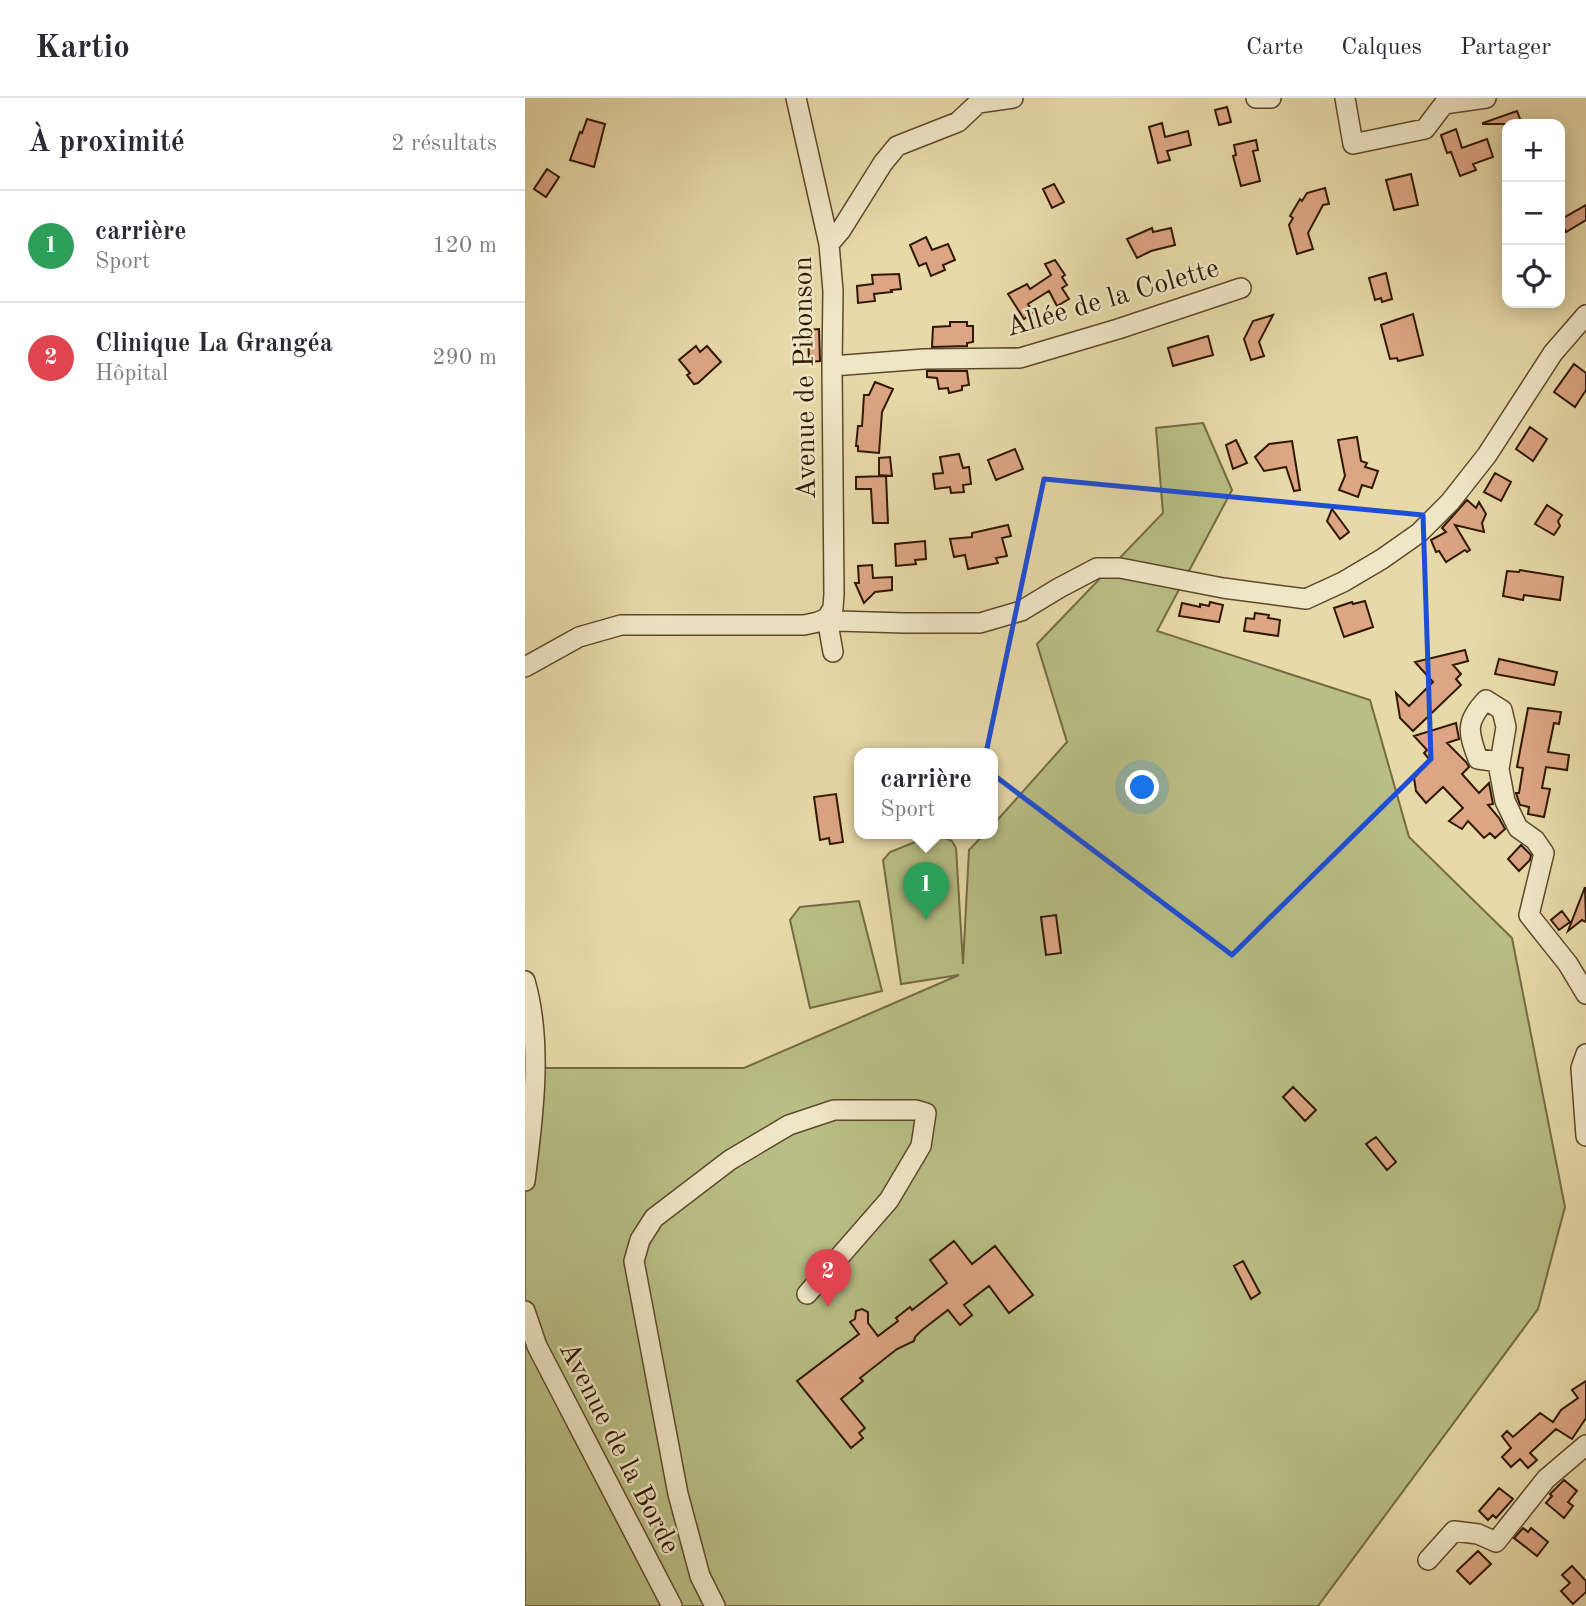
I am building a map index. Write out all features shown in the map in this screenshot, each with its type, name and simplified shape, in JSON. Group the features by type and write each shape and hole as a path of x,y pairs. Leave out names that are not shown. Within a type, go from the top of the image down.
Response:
{"street":[{"name":"Avenue de Pibonson","path":"796,98 829,244 833,292 834,594 833,608 827,618"},
{"path":"829,244 897,146 958,122 978,103 1013,98"},
{"path":"1256,98 1271,98"},
{"path":"1345,98 1353,144 1425,129 1444,104 1486,98"},
{"name":"Allée de la Colette","path":"832,366 924,359 1020,358 1241,288"},
{"path":"525,667 579,637 621,625 804,625 827,618 838,621 904,623 981,622 1021,611 1059,587 1097,568 1120,568 1235,590 1306,598 1343,582 1382,559 1419,533 1450,502 1487,455 1553,353 1586,315"},
{"path":"827,618 833,652"},
{"path":"1500,762 1505,801 1518,828 1535,840 1544,853 1529,915 1568,964 1586,994"},
{"path":"525,981 533,1008 534,1033 532,1122 525,1181"},
{"path":"1586,1054 1581,1068 1586,1136"},
{"path":"715,1606 700,1576 678,1494 634,1262 640,1240 654,1218 730,1160 789,1125 834,1110 916,1110 926,1113 921,1146 890,1200 807,1294"},
{"name":"Avenue de la Borde","path":"525,1311 537,1346 672,1606"},
{"path":"1428,1560 1454,1531 1478,1534 1496,1542 1546,1479 1586,1445"}],"highlighted area":[{"path":"1044,479 1423,515 1431,759 1232,955 983,767"}],"green space":[{"path":"1203,423 1232,490 1157,631 1370,700 1409,837 1512,938 1565,1207 1538,1309 1318,1606 525,1606 525,1018 546,1068 744,1068 959,975 901,984 883,860 890,852 922,839 952,841 956,848 963,964 969,850 979,839 998,839 998,819 1067,742 1037,644 1163,513 1156,428"},
{"path":"859,901 882,991 810,1008 790,920 800,907"}],"building":[{"path":"1227,107 1231,122 1219,125 1215,110"},
{"path":"1517,111 1520,119 1502,119 1502,124 1483,123"},
{"path":"587,119 605,124 594,167 570,160"},
{"path":"1162,123 1165,137 1188,131 1191,145 1167,151 1170,160 1158,163 1149,127"},
{"path":"1456,129 1462,148 1487,139 1493,157 1473,164 1476,170 1460,176 1451,152 1447,153 1441,135"},
{"path":"1256,140 1258,150 1253,151 1260,181 1241,186 1233,156 1236,155 1234,145"},
{"path":"547,169 559,177 546,197 534,189"},
{"path":"1411,174 1418,205 1394,210 1386,180"},
{"path":"1054,184 1064,202 1052,208 1043,189"},
{"path":"1325,188 1329,204 1323,205 1308,233 1313,249 1297,254 1289,225 1293,218 1290,216 1307,193"},
{"path":"1586,205 1586,220 1566,232 1565,217"},
{"path":"1152,228 1153,232 1171,228 1175,245 1137,258 1127,239"},
{"path":"926,237 932,250 948,244 955,260 943,265 945,270 931,276 926,263 919,266 910,245"},
{"path":"1055,260 1065,275 1062,277 1067,285 1062,288 1069,299 1057,306 1049,291 1028,304 1033,313 1024,319 1008,294 1027,284 1030,289 1051,275 1045,264"},
{"path":"1386,273 1392,299 1382,302 1381,298 1375,300 1369,278"},
{"path":"899,274 901,289 874,294 875,301 858,303 857,286 873,284 872,275"},
{"path":"1413,314 1423,355 1398,361 1397,358 1390,359 1381,325"},
{"path":"1273,315 1259,342 1264,356 1251,360 1244,339 1253,321"},
{"path":"950,322 967,322 967,326 973,326 973,342 967,343 967,346 932,347 933,327 950,326"},
{"path":"819,329 820,361 809,362 808,330"},
{"path":"1208,336 1213,355 1173,366 1168,348"},
{"path":"696,346 700,352 707,346 721,362 694,384 687,375 690,373 679,360"},
{"path":"1574,364 1586,373 1586,390 1575,407 1554,392"},
{"path":"927,371 967,371 969,385 949,393 948,388 939,389 937,378 927,377"},
{"path":"875,382 893,389 882,412 879,453 858,451 856,446 858,426 862,426 864,395 869,395"},
{"path":"1530,427 1547,439 1533,461 1516,449"},
{"path":"1357,437 1361,461 1367,463 1365,467 1378,471 1372,488 1362,485 1358,497 1339,490 1345,476 1338,440"},
{"path":"1236,440 1247,463 1233,469 1226,445"},
{"path":"1292,441 1300,490 1294,491 1286,467 1264,471 1255,457 1269,444"},
{"path":"1015,449 1023,469 996,480 988,460"},
{"path":"959,454 963,468 969,467 971,484 963,485 964,492 951,493 950,487 935,489 933,474 943,473 940,457"},
{"path":"890,457 892,476 879,475 879,458"},
{"path":"1495,473 1511,482 1501,501 1484,492"},
{"path":"886,476 888,523 873,523 871,489 856,489 856,477"},
{"path":"1467,500 1476,508 1479,502 1486,514 1482,523 1484,532 1455,525 1470,550 1465,550 1446,562 1439,551 1436,552 1431,540 1446,532 1442,528"},
{"path":"1547,505 1562,515 1558,521 1560,526 1554,535 1535,524"},
{"path":"1332,509 1349,532 1340,539 1327,521"},
{"path":"1008,525 1011,536 1002,538 1007,556 996,558 998,563 968,569 965,555 954,557 950,539 972,537 972,533"},
{"path":"925,541 926,559 915,560 916,564 896,566 895,544"},
{"path":"872,565 873,578 892,577 892,590 875,592 864,603 855,583 859,583 858,566"},
{"path":"1520,570 1563,577 1560,600 1524,595 1523,600 1503,596 1507,571"},
{"path":"1365,601 1373,627 1344,637 1334,608"},
{"path":"1210,602 1223,605 1219,622 1179,616 1182,603 1200,607 1200,604 1209,606"},
{"path":"1255,613 1280,620 1278,636 1244,631 1246,618 1254,619"},
{"path":"1465,650 1468,661 1453,665 1461,674 1456,679 1461,685 1413,731 1400,718 1396,693 1409,706 1433,682 1415,662"},
{"path":"1499,659 1557,672 1554,685 1495,674"},
{"path":"1528,708 1561,712 1559,724 1554,723 1548,752 1569,755 1567,770 1546,767 1542,788 1550,789 1544,817 1528,814 1529,807 1520,805 1516,793 1519,793 1523,768 1517,767"},
{"path":"1456,723 1459,739 1447,743 1466,762 1469,767 1462,774 1479,793 1489,783 1493,804 1488,805 1505,829 1495,838 1490,833 1484,838 1468,821 1462,829 1449,821 1463,808 1443,787 1426,803 1416,791 1414,778 1430,760 1424,753 1427,750 1414,736"},
{"path":"836,794 843,842 830,844 829,838 820,840 814,797"},
{"path":"1521,845 1531,855 1530,860 1519,871 1508,859"},
{"path":"1585,887 1586,922 1582,920 1568,931"},
{"path":"1562,911 1570,922 1559,930 1551,920"},
{"path":"1056,915 1061,953 1046,955 1041,917"},
{"path":"1293,1087 1316,1110 1305,1121 1283,1097"},
{"path":"1376,1137 1396,1162 1387,1170 1366,1144"},
{"path":"954,1241 972,1264 995,1246 1033,1295 1009,1313 989,1286 964,1305 972,1315 960,1325 948,1310 922,1330 914,1341 897,1349 860,1378 863,1381 841,1399 865,1428 859,1433 863,1438 851,1448 797,1381 859,1334 850,1322 855,1319 856,1311 862,1309 868,1312 868,1323 878,1336 898,1321 896,1318 910,1307 912,1310 947,1283 930,1260"},
{"path":"1243,1261 1260,1293 1251,1299 1234,1266"},
{"path":"1586,1381 1586,1418 1572,1439 1556,1429 1530,1453 1537,1460 1528,1468 1520,1459 1511,1467 1502,1457 1511,1448 1502,1436 1507,1431 1513,1437 1540,1413 1553,1422 1561,1410 1578,1398 1572,1390"},
{"path":"1564,1480 1577,1491 1568,1502 1573,1506 1564,1518 1546,1503 1552,1496 1550,1494"},
{"path":"1499,1488 1513,1499 1496,1518 1493,1515 1488,1520 1479,1511"},
{"path":"1523,1528 1528,1532 1531,1528 1548,1542 1537,1556 1514,1538"},
{"path":"1478,1551 1491,1564 1470,1584 1457,1571"},
{"path":"1572,1566 1586,1581 1586,1592 1573,1604 1561,1591 1570,1583 1562,1575"}],"place":[{"name":"carrière","path":"926,920"},
{"name":"Clinique La Grangéa","path":"828,1307"}]}
